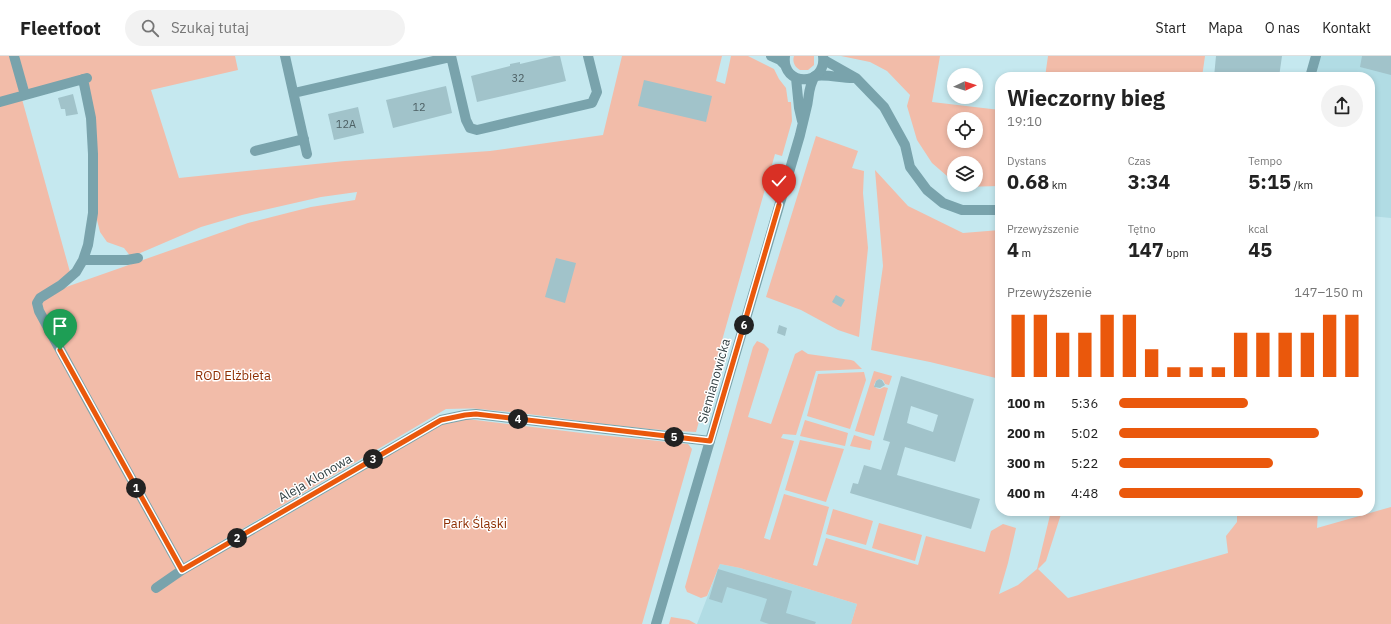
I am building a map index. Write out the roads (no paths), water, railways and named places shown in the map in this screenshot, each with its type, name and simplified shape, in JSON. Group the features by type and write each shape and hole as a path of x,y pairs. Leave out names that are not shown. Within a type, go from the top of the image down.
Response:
{"street":[{"path":"14,56 26,95"},
{"path":"285,56 307,154"},
{"path":"294,93 451,56 466,120 470,128 477,130 592,103 597,92 588,56"},
{"path":"771,56 785,61 789,73 796,78 806,80 815,76 856,78"},
{"path":"1311,72 1316,56"},
{"path":"824,58 856,78 884,107 905,145 910,167 927,190 943,202 962,210 995,210"},
{"name":"Siemianowicka","path":"656,624 800,135 802,121 807,109 810,84 822,68 824,58"},
{"name":"Siemianowicka","path":"796,78 802,121"},
{"path":"0,102 85,79 91,118 93,154 93,213 88,245 83,260 76,272 66,281 40,298 37,303 39,310 82,390 182,570"},
{"path":"255,151 304,139"},
{"path":"83,260 126,260 138,258"},
{"name":"Aleja Klonowa","path":"156,588 182,570 441,420 476,414 710,441"}],"park label":[{"name":"ROD Elżbieta","path":"233,375"},
{"name":"Park Śląski","path":"475,523"}]}
